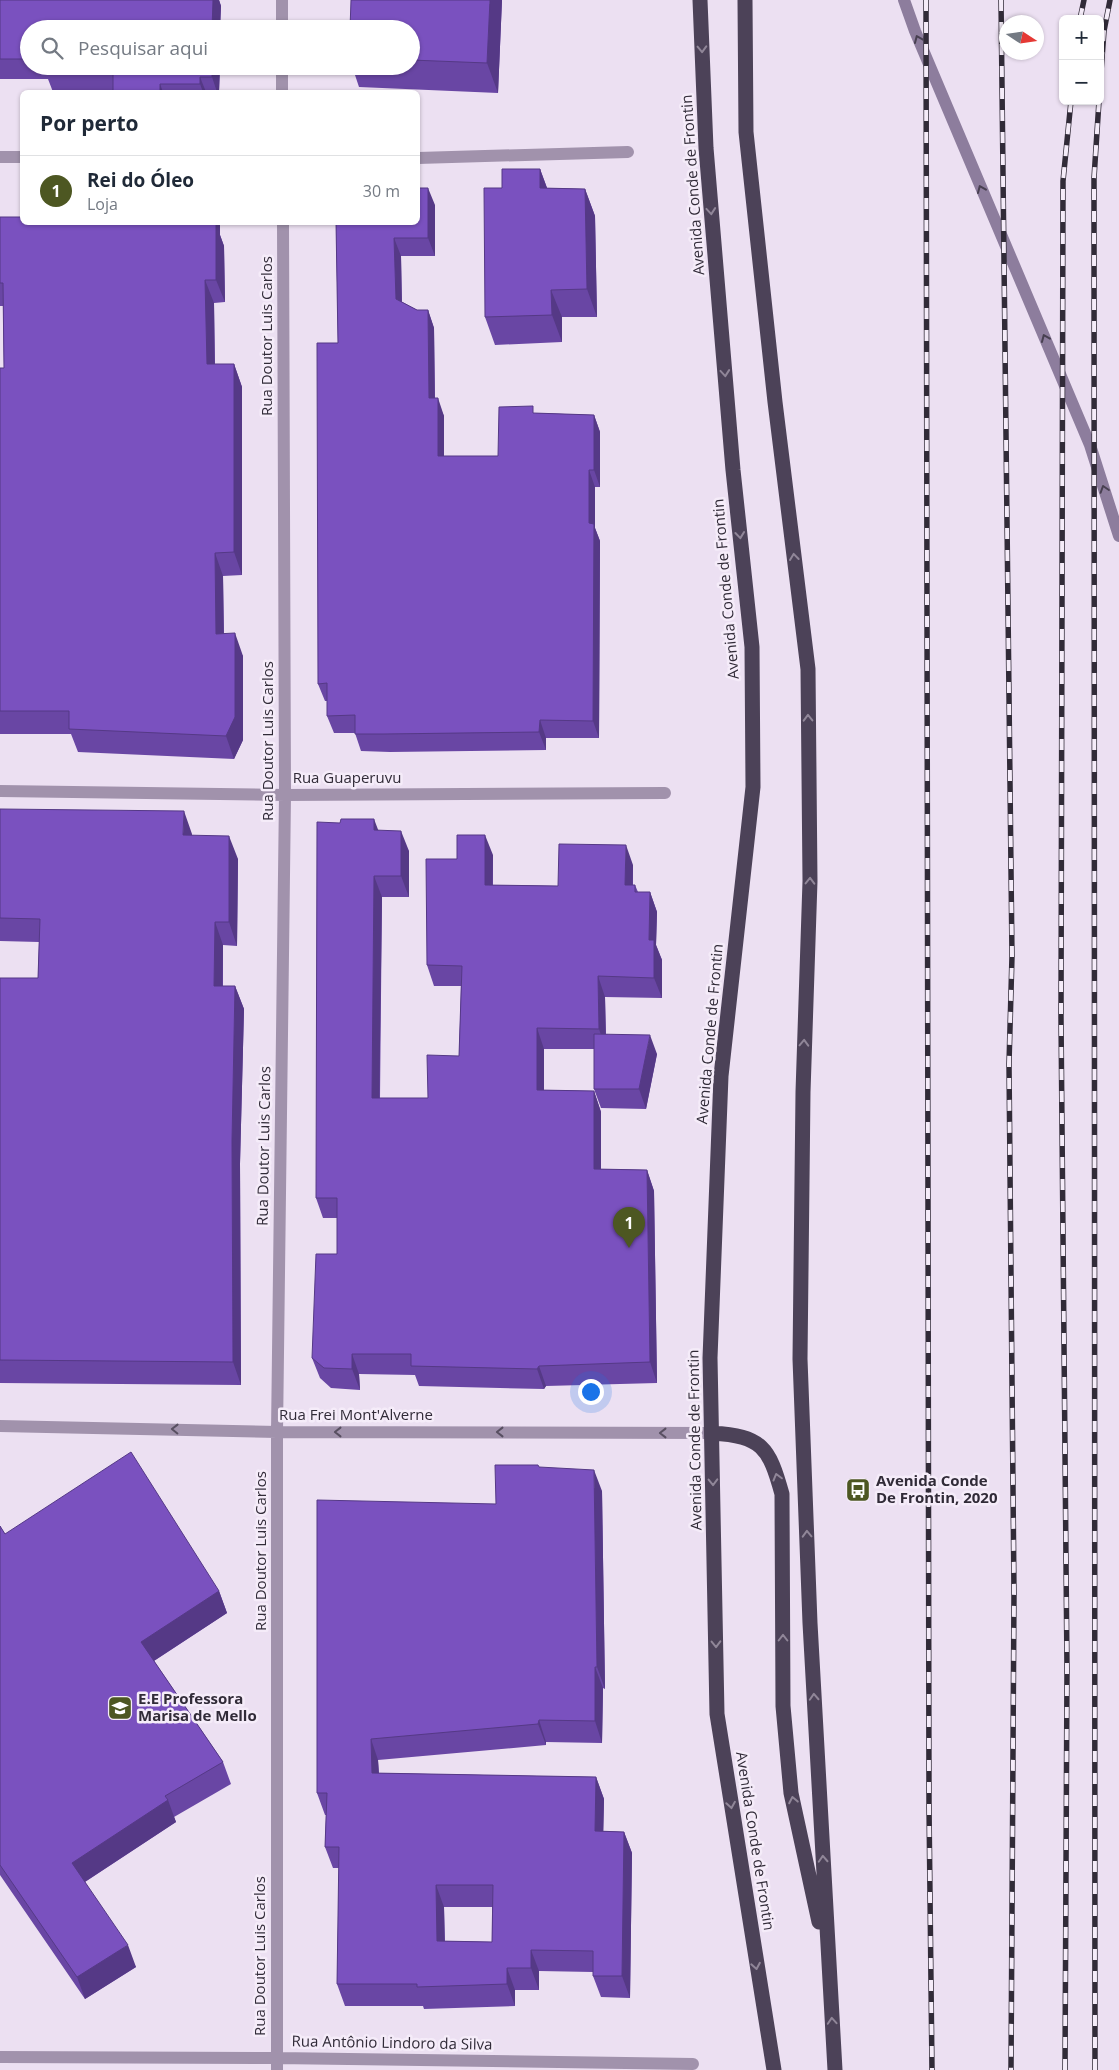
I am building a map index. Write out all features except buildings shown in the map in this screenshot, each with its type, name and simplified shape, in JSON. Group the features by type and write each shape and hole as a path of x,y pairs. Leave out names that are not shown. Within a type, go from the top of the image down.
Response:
{"highway":[{"name":"Avenida Conde de Frontin","path":"700,0 706,158 733,470 752,647 753,787 721,1076 710,1358 718,1714 774,2070"},
{"path":"745,0 746,132 775,402 808,669 810,881 803,1092 800,1359 810,1623 835,2070"},
{"path":"712,1433 734,1434 764,1448 774,1465 782,1494 784,1706 791,1793 828,1968"}],"street":[{"path":"282,0 282,20"},
{"path":"904,0 915,31 1090,445 1119,536"},
{"path":"282,75 282,90"},
{"path":"420,158 628,152"},
{"path":"0,157 20,157"},
{"name":"Rua Doutor Luis Carlos","path":"277,2064 277,1432 285,795 283,225"},
{"name":"Rua Guaperuvu","path":"0,792 285,795 665,793"},
{"name":"Rua Frei Mont'Alverne","path":"0,1426 277,1432 712,1433"},
{"name":"Rua Antônio Lindoro da Silva","path":"0,2057 277,2064 693,2064"}],"railway":[{"path":"926,0 929,1807 932,2070"},
{"path":"1001,0 1012,956 1009,1064 1014,1593 1011,2070"},
{"path":"1081,15 1084,0"},
{"path":"1102,60 1104,31 1110,0"},
{"path":"1065,2070 1067,1669 1061,1018 1063,181 1071,105"},
{"path":"1095,2070 1094,178 1099,105"}],"place":[{"name":"Rei do Óleo","path":"629,1248"},
{"name":"Avenida Conde De Frontin, 2020","path":"858,1490"},
{"name":"E.E Professora Marisa de Mello","path":"120,1708"}]}
